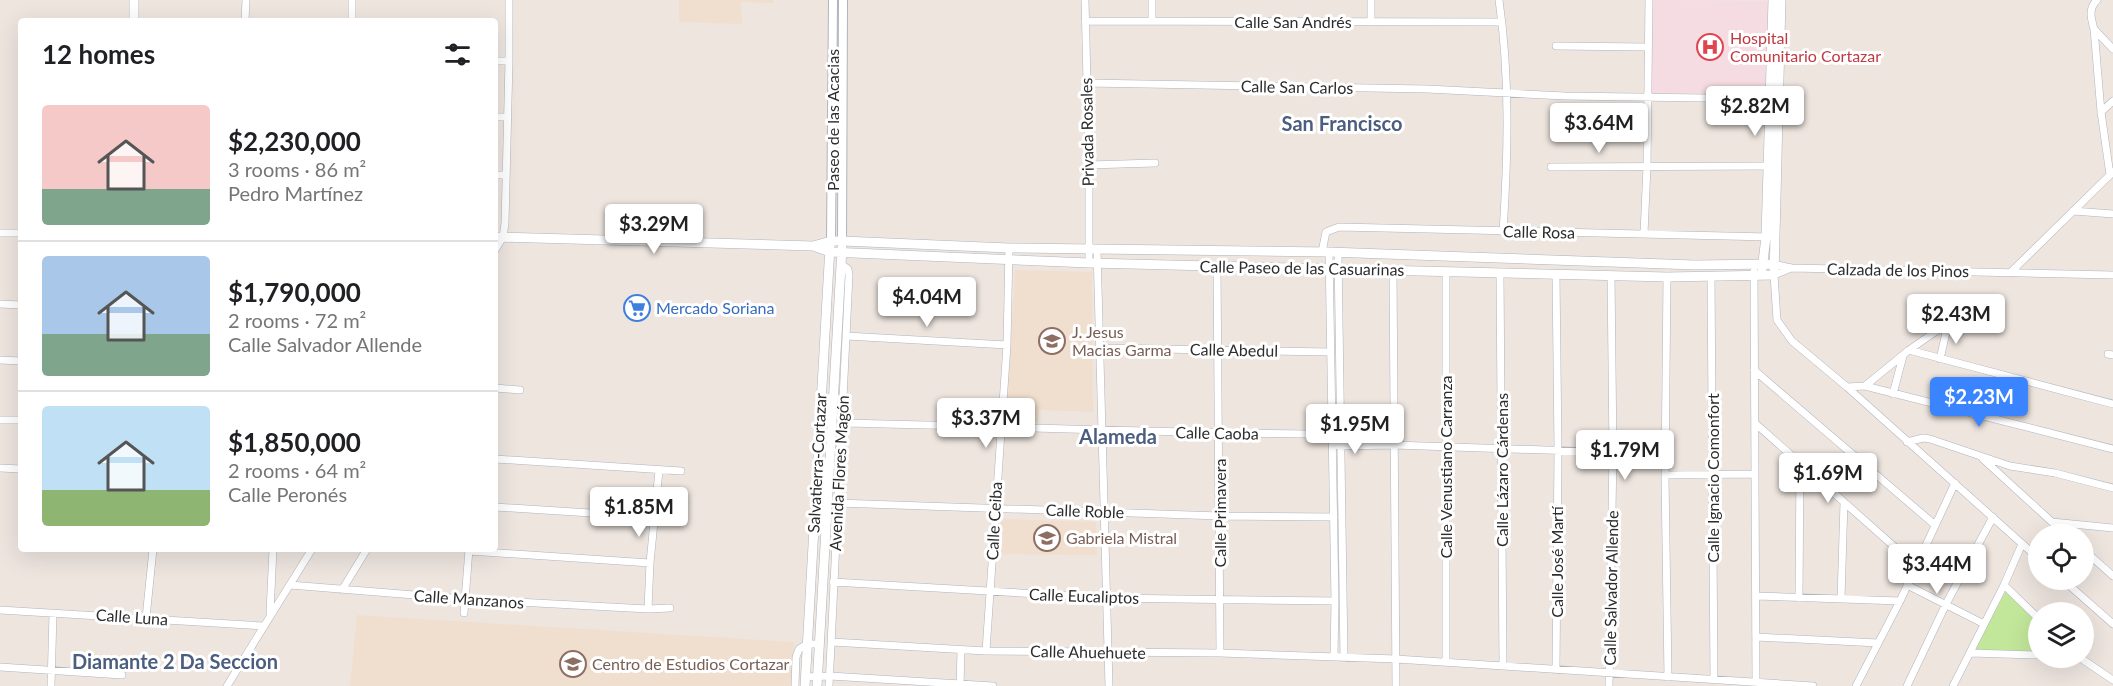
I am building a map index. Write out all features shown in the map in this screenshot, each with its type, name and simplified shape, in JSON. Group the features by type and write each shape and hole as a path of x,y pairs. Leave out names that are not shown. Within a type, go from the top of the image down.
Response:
{"main road":[{"path":"134,0 134,18"},
{"path":"1773,0 1770,237 1774,275"},
{"path":"1773,99 1781,0"},
{"path":"499,237 813,246"},
{"path":"1758,276 1758,265 1770,237"},
{"name":"Calle Paseo de las Casuarinas","path":"813,246 831,241 842,241 1092,250 1327,248 1773,264"},
{"name":"Salvatierra-Cortazar","path":"805,681 831,241"},
{"name":"Salvatierra-Cortazar","path":"817,681 842,241"},
{"name":"Calle Paseo de las Casuarinas","path":"813,246 830,252 1093,264 1217,265 1667,277 1774,275"}],"street":[{"path":"245,18 246,0"},
{"path":"352,0 352,18"},
{"path":"499,237 506,175 509,0"},
{"name":"Paseo de las Acacias","path":"831,241 833,0"},
{"name":"Paseo de las Acacias","path":"842,241 843,0"},
{"name":"Privada Rosales","path":"1085,0 1092,250 1100,348 1109,686"},
{"path":"1152,0 1152,21"},
{"path":"1371,0 1371,22"},
{"path":"1499,0 1507,93 1507,158 1503,232"},
{"path":"1644,234 1649,0"},
{"path":"2010,273 2111,174 2101,112 2094,29 2090,11 2097,0"},
{"name":"Calle San Andrés","path":"1085,21 1502,22"},
{"path":"2094,29 2113,49"},
{"path":"1556,46 1648,47"},
{"path":"498,61 509,61"},
{"name":"Calle San Carlos","path":"1087,83 1416,89 1565,96 1773,99"},
{"path":"2101,112 2113,101"},
{"path":"498,117 507,117"},
{"path":"1089,165 1155,163"},
{"path":"1551,167 1772,166"},
{"path":"498,175 506,175"},
{"path":"2073,211 2113,214"},
{"name":"Calle Rosa","path":"1327,248 1330,229 1339,226 1503,232 1770,237"},
{"path":"0,233 18,233"},
{"name":"Calle Ceiba","path":"986,651 1007,345 1009,248"},
{"path":"1327,248 1334,268 1342,434 1344,658"},
{"name":"Avenida Flores Magón","path":"829,686 849,275 848,269 841,264"},
{"name":"Calzada de los Pinos","path":"1773,264 1791,268 2113,275"},
{"name":"Calle Primavera","path":"1217,265 1220,653"},
{"path":"1334,268 1331,352 1334,657"},
{"name":"Calzada de los Pinos","path":"1774,275 1791,268"},
{"path":"1393,269 1396,686"},
{"name":"Calle Venustiano Carranza","path":"1446,272 1446,662"},
{"name":"Calle Lázaro Cárdenas","path":"1500,273 1503,666"},
{"name":"Calle José Martí","path":"1556,274 1558,450 1556,670"},
{"name":"Calle Salvador Allende","path":"1609,686 1613,453 1611,275"},
{"path":"1774,275 1776,312 1780,327 1792,341 1847,387 2028,549"},
{"path":"1756,682 1754,370 1758,276"},
{"path":"1667,277 1665,475 1668,677"},
{"name":"Calle Ignacio Comonfort","path":"1711,277 1714,679"},
{"path":"1865,386 1906,353 1981,300"},
{"path":"0,304 18,305"},
{"path":"1940,359 1948,324"},
{"path":"846,336 1007,345"},
{"name":"Calle Abedul","path":"1100,348 1331,352"},
{"path":"1906,353 1940,359 2113,404"},
{"path":"1893,394 1906,353"},
{"path":"0,360 18,361"},
{"path":"1754,370 1935,525"},
{"path":"1847,387 1865,386 2113,450"},
{"path":"498,388 520,390"},
{"path":"0,420 18,420"},
{"name":"Calle Caoba","path":"841,423 1000,425 1102,431 1342,434"},
{"path":"1756,424 1916,566"},
{"path":"1907,442 1930,439 2010,466 2055,473 2113,488"},
{"path":"1332,446 1394,445 1665,454"},
{"path":"1982,458 2052,522 2069,524"},
{"path":"498,459 681,471"},
{"path":"1799,598 1800,463"},
{"path":"0,468 18,469"},
{"path":"648,609 659,470"},
{"path":"1665,475 1754,474"},
{"path":"1856,686 1900,601 1955,483"},
{"path":"1841,599 1844,502"},
{"name":"Calle Roble","path":"837,503 1220,516 1334,517"},
{"path":"498,507 654,517"},
{"path":"1907,686 1946,604 1993,517"},
{"path":"2094,526 2113,528"},
{"path":"1953,686 2022,544"},
{"path":"146,618 153,552"},
{"path":"270,615 273,552"},
{"path":"227,686 310,552"},
{"path":"342,590 365,552"},
{"path":"464,613 469,552"},
{"path":"497,552 650,563"},
{"path":"2094,559 2113,576"},
{"name":"Calle Eucaliptos","path":"833,582 1106,598 1335,600"},
{"name":"Calle Manzanos","path":"290,585 464,599 648,609 670,608"},
{"path":"1907,585 1984,624"},
{"path":"2004,585 2028,608"},
{"path":"2074,590 2113,624"},
{"path":"1756,596 1900,601"},
{"name":"Calle Luna","path":"0,610 263,626"},
{"path":"51,686 53,613"},
{"path":"1756,637 1878,643"},
{"name":"Calle Ahuehuete","path":"832,642 986,651 1220,653 1396,659 1813,686"},
{"path":"795,686 797,653 802,646 819,644"},
{"path":"960,685 961,650"},
{"path":"1971,653 2028,655"},
{"path":"807,656 831,657"},
{"path":"0,667 122,675"},
{"path":"2094,667 2113,680"},
{"path":"805,681 817,681 830,676 993,686"}],"shaded area":[{"path":"679,0 773,0 773,3 741,2 742,24 679,22"},
{"name":"Hospital Comunitario Cortazar","path":"1653,0 1769,1 1765,94 1651,93"},
{"name":"J. Jesus Macias Garma","path":"1015,270 1092,272 1093,412 1039,410 1038,422 1006,422"},
{"name":"Gabriela Mistral","path":"1000,519 1096,522 1097,555 998,554"},
{"name":"Centro de Estudios Cortazar","path":"357,615 794,642 792,686 350,686"}],"green space":[{"path":"2006,591 2028,612 2028,652 1974,650"}],"place":[{"name":"Hospital Comunitario Cortazar","path":"1710,47"},
{"name":"Mercado Soriana","path":"637,308"},
{"name":"J. Jesus Macias Garma","path":"1052,341"},
{"name":"Gabriela Mistral","path":"1047,538"},
{"name":"Centro de Estudios Cortazar","path":"573,664"}],"district":[{"name":"San Francisco","path":"1342,124"},
{"name":"Alameda","path":"1118,437"},
{"name":"Diamante 2 Da Seccion","path":"175,662"}]}
